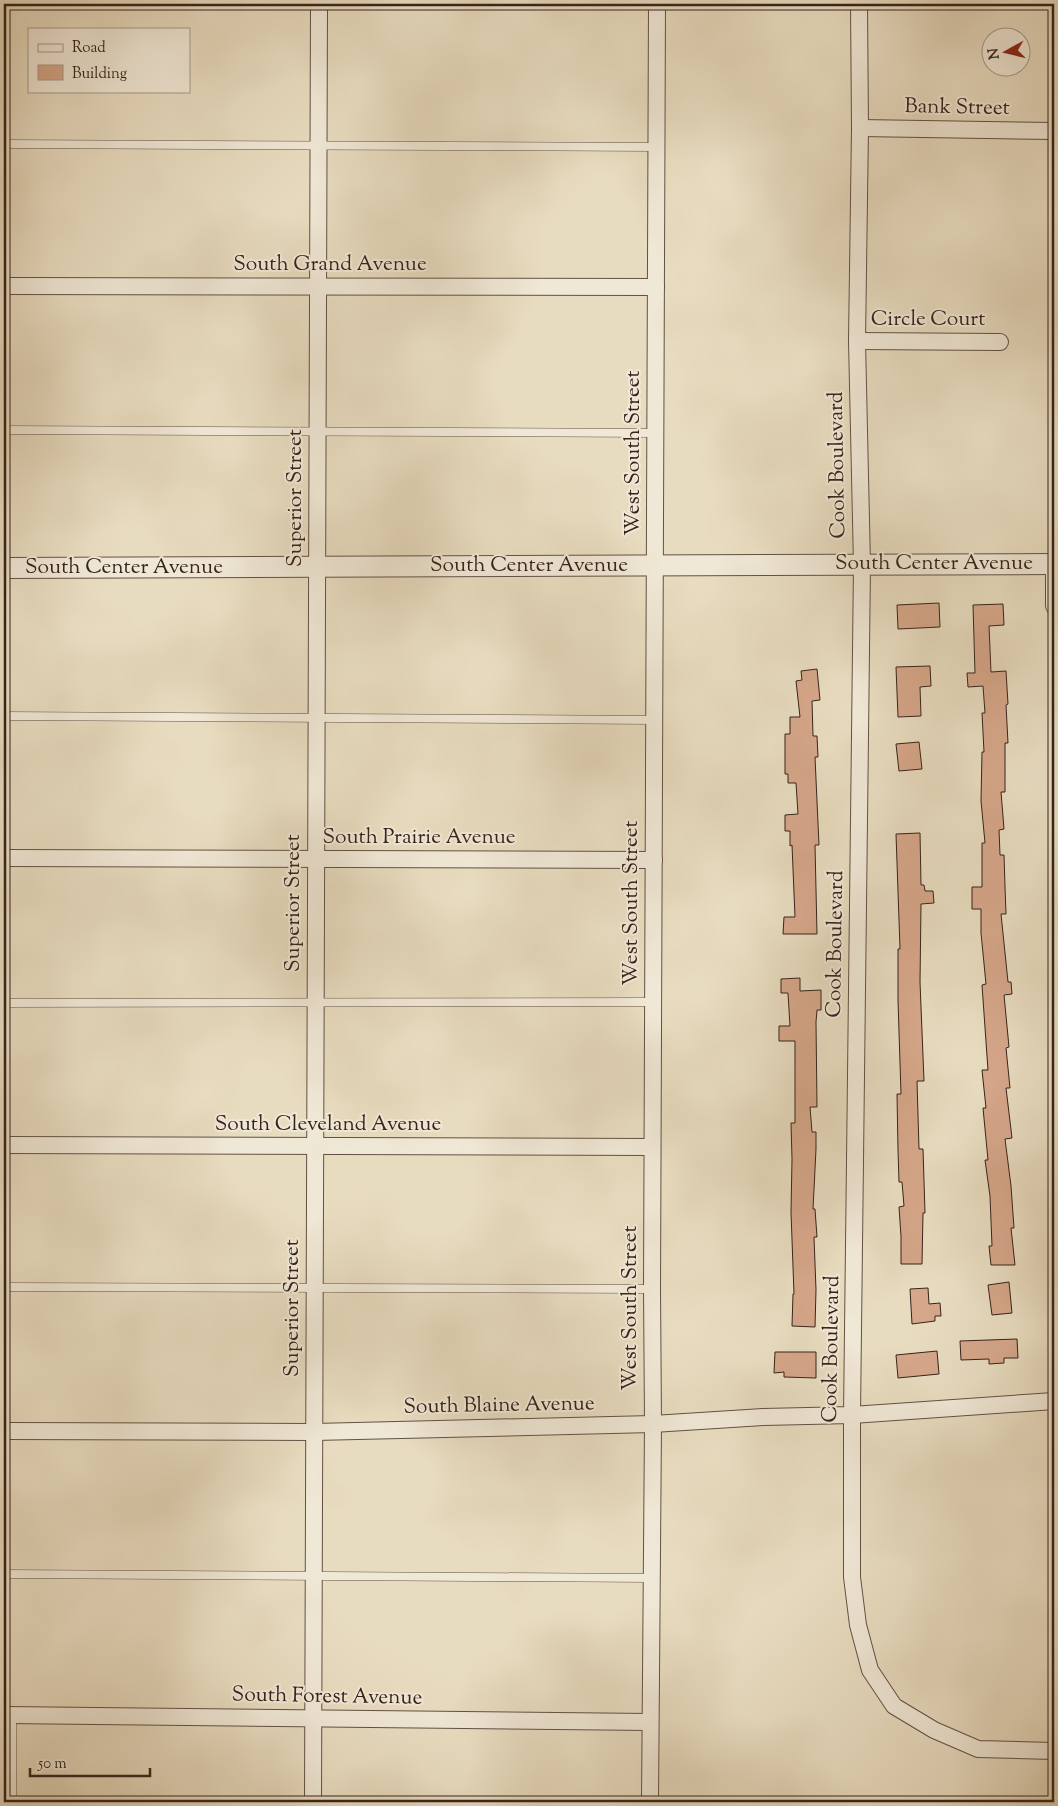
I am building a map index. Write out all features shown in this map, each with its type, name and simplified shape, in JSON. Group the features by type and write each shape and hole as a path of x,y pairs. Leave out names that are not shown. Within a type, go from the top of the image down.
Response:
{"street":[{"name":"Superior Street","path":"313,1802 319,4"},
{"name":"West South Street","path":"650,1802 653,1424 652,1147 657,4"},
{"name":"Cook Boulevard","path":"859,4 860,128 857,341 862,565 852,1416 852,1577 858,1625 870,1670 894,1706 934,1730 978,1748 1054,1751"},
{"name":"Bank Street","path":"860,128 1054,131"},
{"name":"South Grand Avenue","path":"4,286 656,287"},
{"name":"Circle Court","path":"857,341 1000,342"},
{"name":"South Center Avenue","path":"4,568 1054,564"},
{"path":"1054,564 1054,606"},
{"name":"South Prairie Avenue","path":"4,858 654,860"},
{"name":"South Cleveland Avenue","path":"4,1145 652,1147"},
{"name":"South Blaine Avenue","path":"4,1431 314,1432 653,1424 763,1417 852,1416 1054,1401"},
{"name":"South Forest Avenue","path":"8,1715 650,1722"}],"lane":[{"path":"4,144 656,147"},
{"path":"4,430 655,433"},
{"path":"4,716 654,720"},
{"path":"4,1002 653,1002"},
{"path":"4,1287 652,1289"},
{"path":"4,1574 651,1578"},
{"path":"8,1715 12,1802"}],"building":[{"path":"939,603 940,627 898,629 897,605"},
{"path":"1003,604 1004,625 989,626 991,672 1006,671 1008,704 1006,705 1008,743 1005,743 1005,792 1001,792 1004,829 999,830 1000,855 1004,855 1006,914 1001,914 1008,982 1011,982 1012,994 1004,995 1009,1047 1006,1048 1010,1088 1006,1088 1012,1138 1005,1139 1011,1186 1014,1228 1011,1228 1015,1265 991,1265 989,1246 992,1246 990,1196 985,1160 988,1160 983,1108 986,1108 982,1070 988,1070 982,985 986,984 981,933 981,909 972,909 972,887 982,887 982,843 985,843 981,801 982,752 984,752 982,713 985,713 983,686 968,687 967,673 975,673 973,605"},
{"path":"930,666 931,686 920,687 921,716 898,717 896,667"},
{"path":"817,669 820,700 812,701 813,736 817,736 818,757 815,757 819,845 815,845 817,934 783,934 784,917 795,917 792,845 790,846 790,831 785,831 785,815 798,814 796,783 788,783 788,774 785,774 785,734 790,734 790,717 800,717 796,681 802,680 801,671"},
{"path":"919,742 922,769 899,771 896,744"},
{"path":"920,833 921,885 924,885 925,891 933,891 934,903 921,904 920,982 924,1081 917,1081 919,1149 923,1149 925,1213 923,1213 922,1264 901,1264 899,1207 904,1206 902,1182 899,1182 898,1150 897,1094 901,1094 898,1000 898,949 900,949 896,834"},
{"path":"800,978 800,991 821,990 821,1010 817,1010 816,1022 817,1107 810,1107 812,1132 816,1132 813,1209 815,1209 817,1237 814,1237 815,1327 792,1326 794,1294 791,1212 791,1123 795,1123 795,1041 779,1041 779,1026 790,1026 788,993 781,993 781,979"},
{"path":"1009,1282 1012,1313 992,1315 988,1285"},
{"path":"928,1288 929,1304 940,1303 941,1316 935,1316 935,1321 912,1324 910,1289"},
{"path":"1017,1339 1018,1358 1004,1358 1004,1363 989,1364 989,1359 961,1360 960,1341"},
{"path":"937,1351 939,1374 898,1378 896,1355"},
{"path":"775,1352 816,1352 816,1378 784,1377 784,1372 774,1373"}]}
